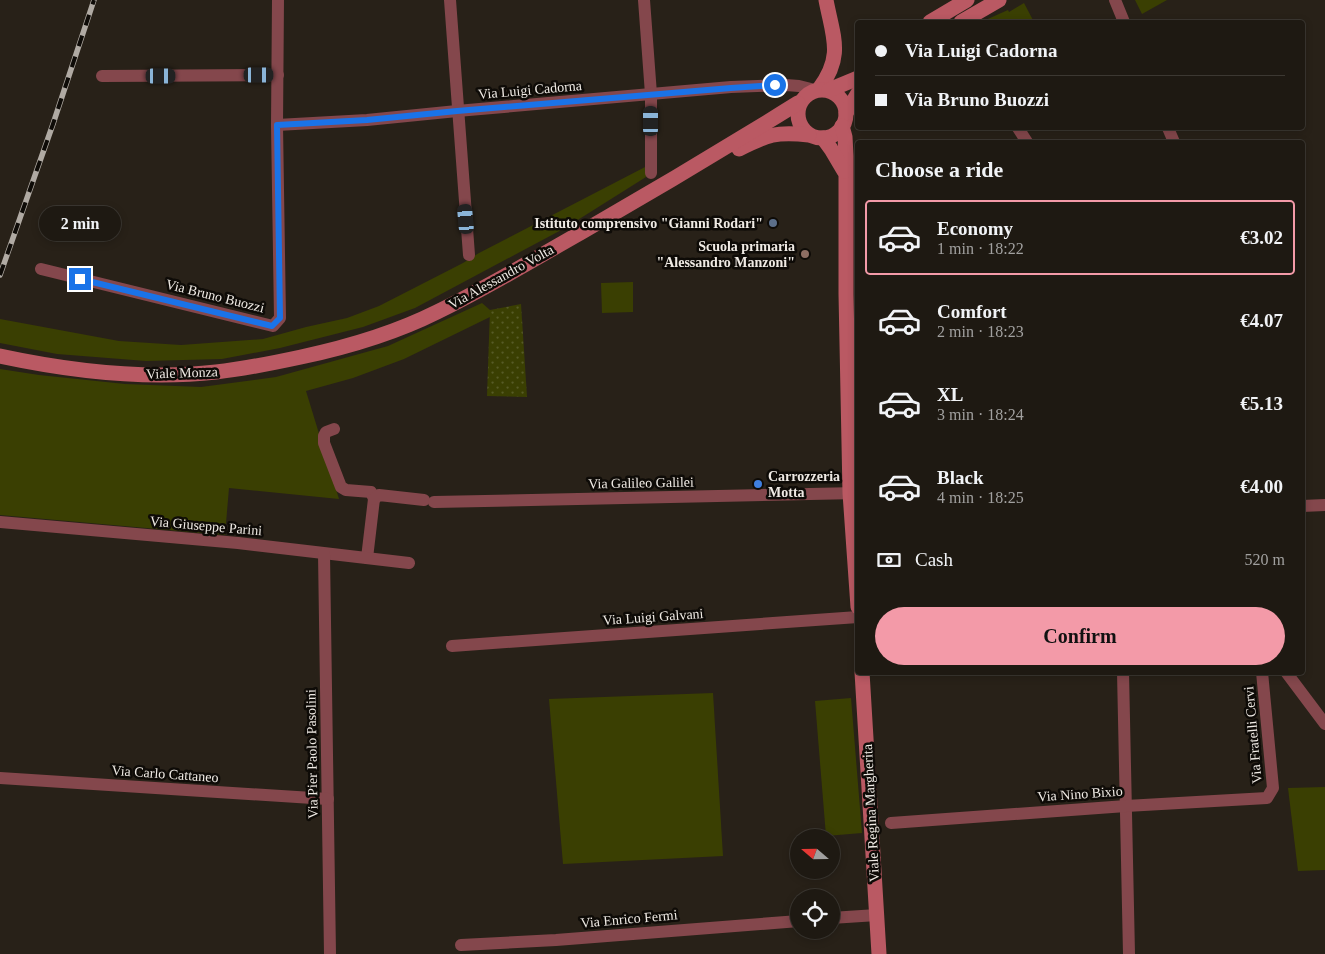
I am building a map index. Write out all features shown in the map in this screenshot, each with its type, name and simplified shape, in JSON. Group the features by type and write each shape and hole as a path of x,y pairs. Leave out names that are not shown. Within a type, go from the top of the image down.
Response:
{"main road":[{"path":"821,90 834,58 835,49 826,0"},
{"path":"933,20 967,0"},
{"path":"965,20 1000,0"},
{"path":"845,173 831,149 816,136 802,129 798,120 799,102 809,93 855,79"},
{"path":"821,90 840,97 844,102 855,522"},
{"path":"816,136 834,135 855,99"},
{"name":"Via Alessandro Volta","path":"362,341 444,308 496,281 687,171 799,102"},
{"name":"Via Alessandro Volta","path":"687,171 765,137 788,132 816,136"},
{"name":"Viale Monza","path":"0,356 76,370 182,374 252,367 334,350 362,341"},
{"name":"Viale Regina Margherita","path":"862,675 879,954"}],"street":[{"path":"277,125 278,0"},
{"path":"450,0 469,256"},
{"path":"644,0 651,94 652,173"},
{"path":"1115,0 1123,20"},
{"path":"102,76 278,75"},
{"path":"786,85 793,90 799,102"},
{"name":"Via Luigi Cadorna","path":"277,125 367,120 651,94 786,85 821,90"},
{"name":"Via Bruno Buozzi","path":"41,270 272,326 280,318 277,125"},
{"path":"334,430 326,432 324,443 341,487 346,490 371,492 374,499 367,558"},
{"name":"Via Galileo Galilei","path":"374,499 379,495 429,501 854,493"},
{"path":"1305,506 1325,505"},
{"name":"Via Giuseppe Parini","path":"0,522 238,543 409,562"},
{"name":"Via Pier Paolo Pasolini","path":"324,554 330,954"},
{"name":"Via Luigi Galvani","path":"452,646 855,617"},
{"path":"1123,675 1129,954"},
{"name":"Via Fratelli Cervi","path":"1262,675 1273,788 1270,793"},
{"path":"1288,675 1325,724"},
{"name":"Via Carlo Cattaneo","path":"0,778 328,800"},
{"name":"Via Nino Bixio","path":"891,823 1267,798 1270,793"},
{"path":"840,917 877,915"},
{"name":"Via Enrico Fermi","path":"461,946 790,922"}],"green space":[{"path":"1135,0 1167,0 1142,14"},
{"path":"1024,3 1033,20 986,20 1008,10 1009,12"},
{"path":"647,166 646,177 565,228 415,308 363,327 280,348 222,359 146,361 57,354 0,343 0,319 119,341 181,345 263,339 347,318 379,306"},
{"path":"633,282 633,312 602,313 601,283"},
{"path":"482,303 490,310 490,317 404,359 353,378 306,391 339,499 229,488 225,535 0,515 0,369 125,384 201,387 276,377 388,346"},
{"path":"521,304 527,397 487,396 490,310"},
{"path":"713,693 723,856 563,864 549,699"},
{"path":"851,698 862,833 840,835 840,829 825,829 815,701"},
{"path":"1325,787 1325,870 1298,871 1288,788"}],"railway":[{"path":"0,275 94,0"}],"place":[{"name":"Istituto comprensivo \"Gianni Rodari\"","path":"773,223"},
{"name":"Scuola primaria \"Alessandro Manzoni\"","path":"805,254"},
{"name":"Carrozzeria Motta","path":"758,484"}],"route":[{"path":"80,279 272,326 280,318 277,125 367,120 775,85"}]}
